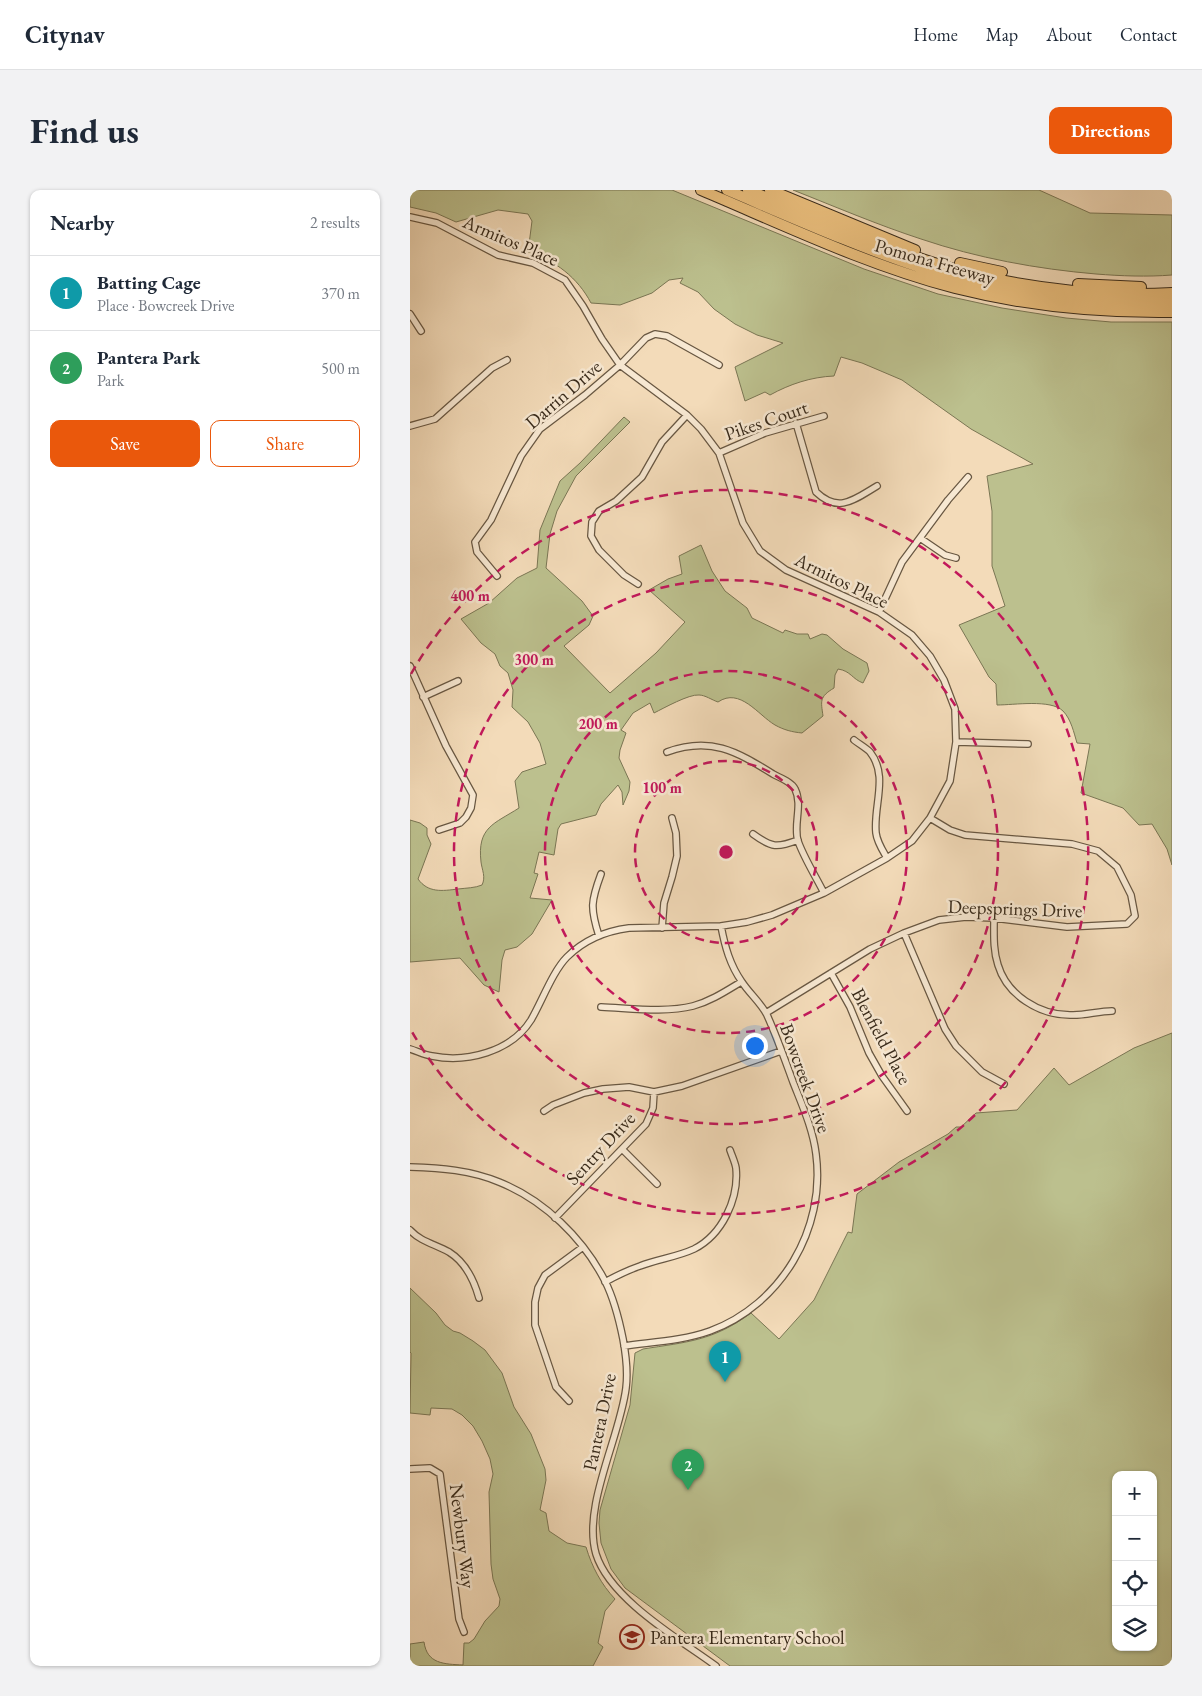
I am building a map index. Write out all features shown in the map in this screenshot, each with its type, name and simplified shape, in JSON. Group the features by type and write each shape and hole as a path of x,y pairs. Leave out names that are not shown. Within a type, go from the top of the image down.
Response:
{"highway":[{"name":"Pomona Freeway","path":"701,190 865,259 954,288 1015,301 1084,311 1172,312"},
{"path":"727,190 877,252 929,270 974,282 1021,292 1103,302 1172,302"},
{"path":"748,190 891,248 973,274 1073,290 1116,294 1172,294"},
{"name":"Pomona Freeway","path":"770,190 917,251 972,266 1028,278 1075,284 1172,287"}],"street":[{"name":"Armitos Place","path":"410,217 437,223 498,254 533,263 565,280 584,306 602,339 620,365 687,415 701,429 719,453 743,523 760,551 786,570 880,612 912,635 930,656 944,680 955,709 956,742 950,781 930,818 912,840 887,858 824,893 772,916 721,926 629,928 599,936 581,946 566,958 555,973 529,1022 505,1044 482,1055 458,1058 431,1056 410,1048"},
{"path":"410,314 421,331"},
{"name":"Darrin Drive","path":"497,576 477,552 475,542 491,520 521,456 540,429 585,395 620,365 646,338 655,334 667,336 719,365"},
{"path":"410,426 435,420 492,368 507,360"},
{"path":"638,584 624,575 599,550 591,536 592,522 599,511 616,501 642,477 662,442 687,415"},
{"name":"Pikes Court","path":"719,453 764,433 824,416"},
{"path":"796,423 816,492 824,500 834,503 849,502 877,486"},
{"path":"880,612 902,562 968,477"},
{"path":"920,538 945,555 956,558"},
{"path":"410,666 446,746 473,795 471,808 466,817 460,823 439,830"},
{"path":"424,697 458,682"},
{"path":"854,740 870,753 878,771 880,789 876,815 876,836 887,858"},
{"path":"956,742 1028,744"},
{"path":"667,752 683,746 706,744 732,751 794,786 798,798 798,840 824,893"},
{"path":"662,928 664,903 676,856 676,833 672,818"},
{"name":"Deepsprings Drive","path":"766,1013 870,949 904,933 939,920 966,917 994,918 1067,927 1127,924 1135,916 1132,895 1117,867 1098,851 1072,844 965,835 950,830 930,818"},
{"path":"753,834 763,842 780,847 798,840"},
{"path":"599,936 592,916 592,902 601,874"},
{"path":"994,918 995,950 998,965 1009,984 1024,1000 1037,1008 1052,1013 1070,1015 1112,1011"},
{"name":"Bowcreek Drive","path":"624,1346 686,1337 710,1331 749,1310 766,1296 792,1265 803,1244 811,1221 816,1198 816,1161 811,1131 766,1013 741,982 727,955 721,926"},
{"path":"904,933 945,1029 956,1046 982,1072 1004,1084"},
{"name":"Blenfield Place","path":"831,973 857,1021 882,1076 907,1111"},
{"path":"601,1007 667,1009 693,1006 713,999 741,982"},
{"path":"544,1111 553,1105 603,1089 629,1087 654,1092 682,1086 782,1051"},
{"name":"Sentry Drive","path":"555,1218 646,1124 653,1108 654,1092"},
{"path":"622,1150 657,1184"},
{"path":"605,1282 639,1266 681,1255 697,1248 713,1235 724,1219 732,1202 736,1184 736,1168 730,1150"},
{"name":"Pantera Drive","path":"410,1167 450,1169 475,1174 500,1182 523,1194 570,1231 605,1282 618,1316 627,1370 624,1399 594,1510 596,1554 605,1573 624,1598 716,1666"},
{"path":"410,1230 417,1237 449,1252 462,1264 474,1282 479,1298"},
{"path":"569,1401 556,1387 535,1325 535,1302 538,1288 545,1275 583,1248"},
{"name":"Newbury Way","path":"410,1469 430,1468 440,1474 459,1619 464,1632"}],"green space":[{"path":"410,190 672,190 864,269 938,294 1002,308 1066,318 1111,322 1172,322 1172,865 1167,849 1152,824 1139,825 1123,808 1081,793 1090,744 1077,743 1070,722 1063,711 1057,707 1041,704 997,705 996,684 989,677 959,625 1005,606 992,566 992,511 987,476 1033,464 971,429 902,380 862,363 841,357 834,376 801,382 770,395 765,392 745,401 735,367 783,343 757,335 735,324 714,309 698,292 680,283 683,278 669,280 652,293 620,305 591,303 586,294 565,271 538,255 528,252 532,221 528,214 498,210 456,222 436,213 410,207"},
{"path":"793,190 1039,190 1090,213 1172,215 1172,275 1096,274 1029,266 985,257 905,234"},
{"path":"624,417 630,422 576,476 557,511 550,534 546,568 582,601 593,616 589,625 564,646 610,693 656,653 685,622 649,590 668,579 682,574 679,556 701,545 712,571 725,591 747,608 752,618 783,633 785,630 797,634 808,634 810,639 822,634 827,635 843,649 867,663 869,671 863,683 846,671 838,669 835,675 834,688 822,700 823,716 802,733 778,727 748,704 734,698 726,698 718,702 704,696 695,695 654,713 650,703 633,713 621,730 626,733 619,758 630,782 629,791 623,805 622,792 618,785 601,804 596,815 561,824 558,829 554,855 539,852 534,873 538,874 530,898 552,900 532,934 517,947 505,950 502,960 499,992 484,985 460,958 410,962 410,820 420,823 427,828 427,835 431,844 418,879 422,884 436,890 470,888 482,885 484,876 480,850 485,834 495,823 519,808 515,781 522,772 546,764 540,743 528,722 512,707 513,690 508,673 500,666 495,654 481,643 461,619 489,603 517,578 537,568 540,530 560,481"},
{"path":"1172,1033 1172,1666 730,1666 625,1588 611,1569 601,1543 600,1510 630,1405 635,1353 643,1349 686,1342 712,1335 751,1313 779,1339 814,1300 848,1232 852,1233 857,1194 899,1162 948,1134 956,1127 961,1127 976,1113 1017,1110 1054,1068 1069,1085 1134,1048"},
{"path":"410,1288 436,1313 445,1325 485,1350 502,1373 514,1407 531,1434 545,1469 546,1480 540,1510 546,1513 549,1531 567,1543 586,1547 598,1575 615,1599 605,1611 598,1643 603,1647 593,1666 410,1666 410,1644 424,1642 429,1655 433,1659 443,1663 463,1665 464,1643 469,1643 474,1639 485,1621 499,1606 500,1599 493,1579 491,1564 489,1492 493,1474 490,1459 482,1441 473,1426 462,1415 452,1409 431,1408 430,1415 410,1413"}],"place":[{"name":"Batting Cage","path":"725,1382"},
{"name":"Pantera Park","path":"688,1490"},
{"name":"Pantera Elementary School","path":"632,1637"}]}
